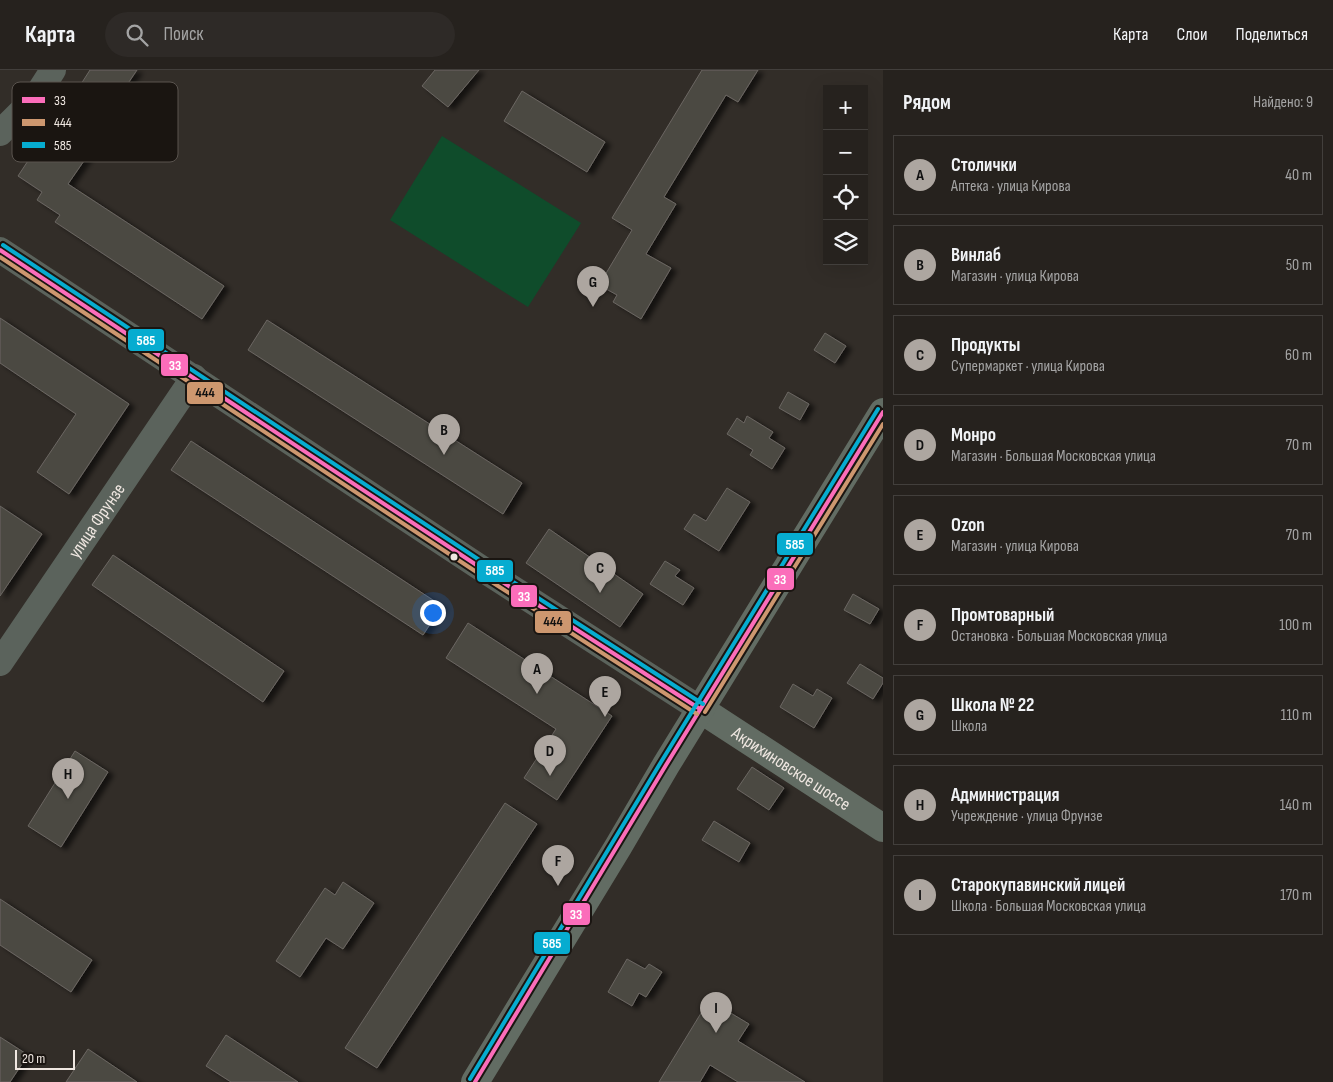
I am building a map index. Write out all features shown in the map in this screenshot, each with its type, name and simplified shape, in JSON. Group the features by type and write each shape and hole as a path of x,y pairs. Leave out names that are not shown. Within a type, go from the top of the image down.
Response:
{"main road":[{"path":"475,1082 700,709 883,412"},
{"name":"Акрихиновское шоссе","path":"700,709 883,828"}],"street":[{"path":"46,82 54,70"},
{"path":"0,133 12,121"},
{"path":"0,250 487,572 700,709"},
{"name":"улица Фрунзе","path":"0,663 194,377"}],"green space":[{"path":"442,136 581,223 528,307 390,220"}],"building":[{"path":"90,70 137,70 129,82 82,82"},
{"path":"435,70 479,70 448,107 422,86"},
{"path":"702,70 758,70 738,102 726,95 664,197 676,204 646,254 671,268 641,319 613,302 617,295 599,285 632,230 612,218"},
{"path":"522,91 605,142 587,172 504,121"},
{"path":"27,162 83,162 68,184 224,286 202,319 55,222 60,215 37,200 42,192 18,176"},
{"path":"0,318 129,404 69,494 37,472 76,414 0,363"},
{"path":"267,320 522,483 503,514 248,350"},
{"path":"825,333 846,346 835,363 814,350"},
{"path":"788,392 809,404 800,420 779,408"},
{"path":"747,416 773,432 769,438 785,448 772,469 750,455 753,450 727,434 737,418 744,423"},
{"path":"191,441 442,606 423,635 171,470"},
{"path":"727,488 750,502 719,551 684,529 694,514 706,521"},
{"path":"0,506 42,534 0,596"},
{"path":"549,529 643,594 620,627 526,563"},
{"path":"113,555 284,671 263,702 92,585"},
{"path":"665,561 680,570 675,576 694,588 683,605 650,584"},
{"path":"853,594 879,609 870,624 844,610"},
{"path":"468,623 612,716 557,800 524,778 556,729 446,658"},
{"path":"860,664 883,678 883,683 873,699 847,683"},
{"path":"793,684 813,696 817,689 832,698 814,728 780,707"},
{"path":"75,751 108,772 61,847 28,826"},
{"path":"752,767 784,788 769,810 737,789"},
{"path":"505,803 537,824 377,1068 345,1048"},
{"path":"714,821 750,843 739,862 702,840"},
{"path":"343,882 374,903 343,949 326,938 300,977 276,961 325,888 335,895"},
{"path":"0,899 92,960 71,992 0,945"},
{"path":"627,959 645,969 649,964 662,972 646,997 639,993 632,1006 608,992"},
{"path":"709,1000 749,1024 738,1041 805,1082 738,1082 710,1065 700,1082 659,1082"},
{"path":"226,1035 298,1082 231,1082 206,1066"},
{"path":"0,1037 28,1055 10,1082 0,1082"},
{"path":"88,1049 137,1082 66,1082"}],"transit line":[{"name":"585","path":"3,245 490,567 703,704"},
{"name":"33","path":"0,250 487,572 700,709"},
{"name":"444","path":"0,257 484,577 697,714"},
{"name":"585","path":"470,1079 661,762 878,409"},
{"name":"33","path":"475,1082 666,765 883,412"},
{"name":"444","path":"705,712 883,424"}],"place":[{"name":"Школа № 22","path":"593,307"},
{"name":"Винлаб","path":"444,455"},
{"name":"Продукты","path":"600,593"},
{"name":"Столички","path":"537,694"},
{"name":"Ozon","path":"605,717"},
{"name":"Монро","path":"550,776"},
{"name":"Администрация","path":"68,799"},
{"name":"Промтоварный","path":"558,886"},
{"name":"Старокупавинский лицей","path":"716,1033"}]}
